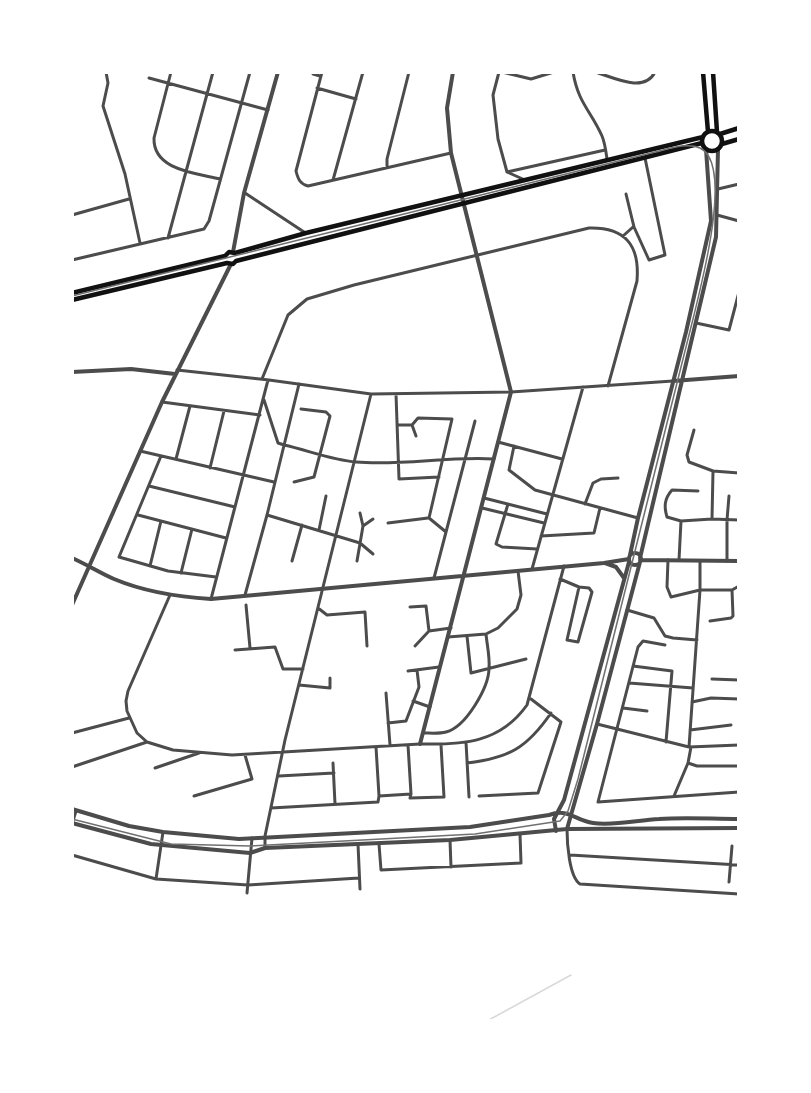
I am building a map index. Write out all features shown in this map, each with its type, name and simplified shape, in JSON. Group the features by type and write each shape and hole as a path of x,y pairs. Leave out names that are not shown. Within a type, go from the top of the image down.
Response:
{"main road":[{"path":"72,293 225,256 229,252 234,253 306,233 703,137 708,132 703,72"},
{"path":"713,72 722,144"},
{"path":"708,132 719,133 739,128"},
{"path":"703,137 702,143 706,149 712,151 718,149 722,144 739,139"},
{"path":"72,300 229,264 702,143"},
{"path":"234,253 236,261"},
{"path":"225,256 229,264"}],"street":[{"path":"106,72 108,82 102,106 125,174 140,243"},
{"path":"171,72 154,138 157,155 164,162 220,179"},
{"path":"168,239 213,72"},
{"path":"72,260 204,229 209,221 250,72"},
{"path":"234,253 244,193 278,72"},
{"path":"333,180 363,72"},
{"path":"387,167 387,159 409,72"},
{"path":"420,744 511,392 452,153 447,108 453,72"},
{"path":"526,181 507,172 498,139 493,95 500,72 531,79 554,72"},
{"path":"573,72 583,105 603,137 608,161"},
{"path":"595,72 611,74 634,83 644,83 651,79 655,72"},
{"path":"313,74 321,74 296,171 297,178 302,184 308,186 452,153"},
{"path":"149,78 268,110"},
{"path":"317,88 356,99"},
{"path":"556,831 554,819 564,800 625,578 711,221 706,149"},
{"path":"718,149 716,237 640,560 567,829 567,845 574,877 580,884 739,894"},
{"path":"507,172 605,150"},
{"path":"627,194 634,227 649,260 665,255 645,158"},
{"path":"718,189 739,184"},
{"path":"244,193 306,233"},
{"path":"72,215 129,199"},
{"path":"717,215 739,221"},
{"path":"623,236 634,227"},
{"path":"262,379 288,315 307,299 354,285 590,228 606,228 623,236 635,252 638,266 637,280 608,386"},
{"path":"72,605 162,402 229,264"},
{"path":"696,323 729,330 739,291"},
{"path":"72,372 131,369 176,372 262,379 370,394 511,392 739,376"},
{"path":"211,599 269,380"},
{"path":"245,595 299,384"},
{"path":"532,569 583,387"},
{"path":"265,848 265,836 299,685 370,394"},
{"path":"396,394 399,479 439,477"},
{"path":"264,400 278,443 284,445 355,462 398,462 466,457 494,459"},
{"path":"162,402 260,415"},
{"path":"176,459 190,405"},
{"path":"294,482 314,477 329,413 302,408"},
{"path":"210,468 224,411"},
{"path":"397,425 412,425 418,418 452,419 429,518"},
{"path":"434,578 475,421"},
{"path":"412,425 416,436"},
{"path":"694,430 687,455 689,462 713,471 739,473"},
{"path":"498,442 562,459"},
{"path":"514,446 509,470 535,490 638,518"},
{"path":"141,451 274,482"},
{"path":"161,456 138,515 118,557 181,573 216,577"},
{"path":"712,519 713,471"},
{"path":"585,504 593,483 601,479 618,478"},
{"path":"149,486 235,507"},
{"path":"698,491 672,490 667,496 664,508 667,517 681,521 739,520"},
{"path":"728,561 729,495"},
{"path":"319,530 326,496"},
{"path":"484,498 547,514"},
{"path":"508,504 496,544 502,547 537,549"},
{"path":"482,508 544,523"},
{"path":"541,536 594,533 600,508"},
{"path":"357,561 363,526 360,513"},
{"path":"138,515 226,538"},
{"path":"267,515 360,543 373,554"},
{"path":"388,523 429,518 446,532"},
{"path":"363,526 373,519"},
{"path":"150,566 161,521"},
{"path":"679,560 681,521"},
{"path":"292,561 302,525"},
{"path":"181,573 192,529"},
{"path":"72,558 112,579 151,591 211,599 604,563 629,559 637,554 640,560"},
{"path":"629,559 634,565 640,560 739,561"},
{"path":"668,560 668,587 671,597 700,590 732,590 739,586"},
{"path":"673,797 688,763 690,747 700,561"},
{"path":"604,563 616,567 625,578"},
{"path":"170,595 128,691 126,701 129,718 137,733 147,742 173,750 245,754 420,744 441,745 484,739 508,726 521,713 530,699 564,566"},
{"path":"448,637 486,634 498,628 518,609 521,595 518,571"},
{"path":"560,579 579,587 589,588 592,592 578,642 567,640 579,587"},
{"path":"710,621 733,616 732,590"},
{"path":"246,605 250,649"},
{"path":"410,607 426,606 429,632"},
{"path":"318,608 327,615 365,612 368,646"},
{"path":"627,610 654,618 665,636 697,640"},
{"path":"415,646 429,632 451,628"},
{"path":"423,733 447,732 466,718 483,691 490,669 486,634"},
{"path":"467,636 471,673 526,659"},
{"path":"664,645 643,641 638,646 598,802 739,792"},
{"path":"234,650 275,647 283,669 303,669"},
{"path":"633,666 672,671 666,742"},
{"path":"408,671 441,667"},
{"path":"388,723 406,721 419,687 417,670"},
{"path":"299,685 330,688 330,678"},
{"path":"712,679 739,680"},
{"path":"629,682 693,688"},
{"path":"386,693 390,746"},
{"path":"692,702 711,698 739,699"},
{"path":"479,796 538,793 561,722 530,699"},
{"path":"413,701 430,707"},
{"path":"623,708 647,711"},
{"path":"467,764 487,761 521,747 532,739 551,713"},
{"path":"72,733 129,718"},
{"path":"597,724 690,747 739,745"},
{"path":"690,730 730,725"},
{"path":"72,767 147,742"},
{"path":"466,742 469,797"},
{"path":"408,745 410,798 444,797 441,745"},
{"path":"271,808 378,802 376,747"},
{"path":"155,768 201,753"},
{"path":"194,796 252,779 245,754"},
{"path":"333,763 335,804"},
{"path":"688,763 697,766 739,766"},
{"path":"279,776 334,773"},
{"path":"379,796 411,795"},
{"path":"739,819 662,819 599,824 558,812 470,827 252,838 216,838 163,832 129,826 74,810 72,824 160,845 250,853 265,848 450,840 567,829 739,828"},
{"path":"156,879 163,832"},
{"path":"379,843 381,870 521,863 520,834"},
{"path":"247,893 252,838"},
{"path":"450,840 451,867"},
{"path":"358,844 360,889"},
{"path":"729,882 732,846"},
{"path":"72,855 156,879 248,885 359,878"},
{"path":"570,855 739,865"}],"waterway":[{"path":"487,1021 571,975"}],"tram line":[{"path":"72,296 678,147 700,148 710,159 714,177 715,200 712,226 698,300 578,779 568,811 560,821 475,834 250,846 171,844 72,819"}]}
